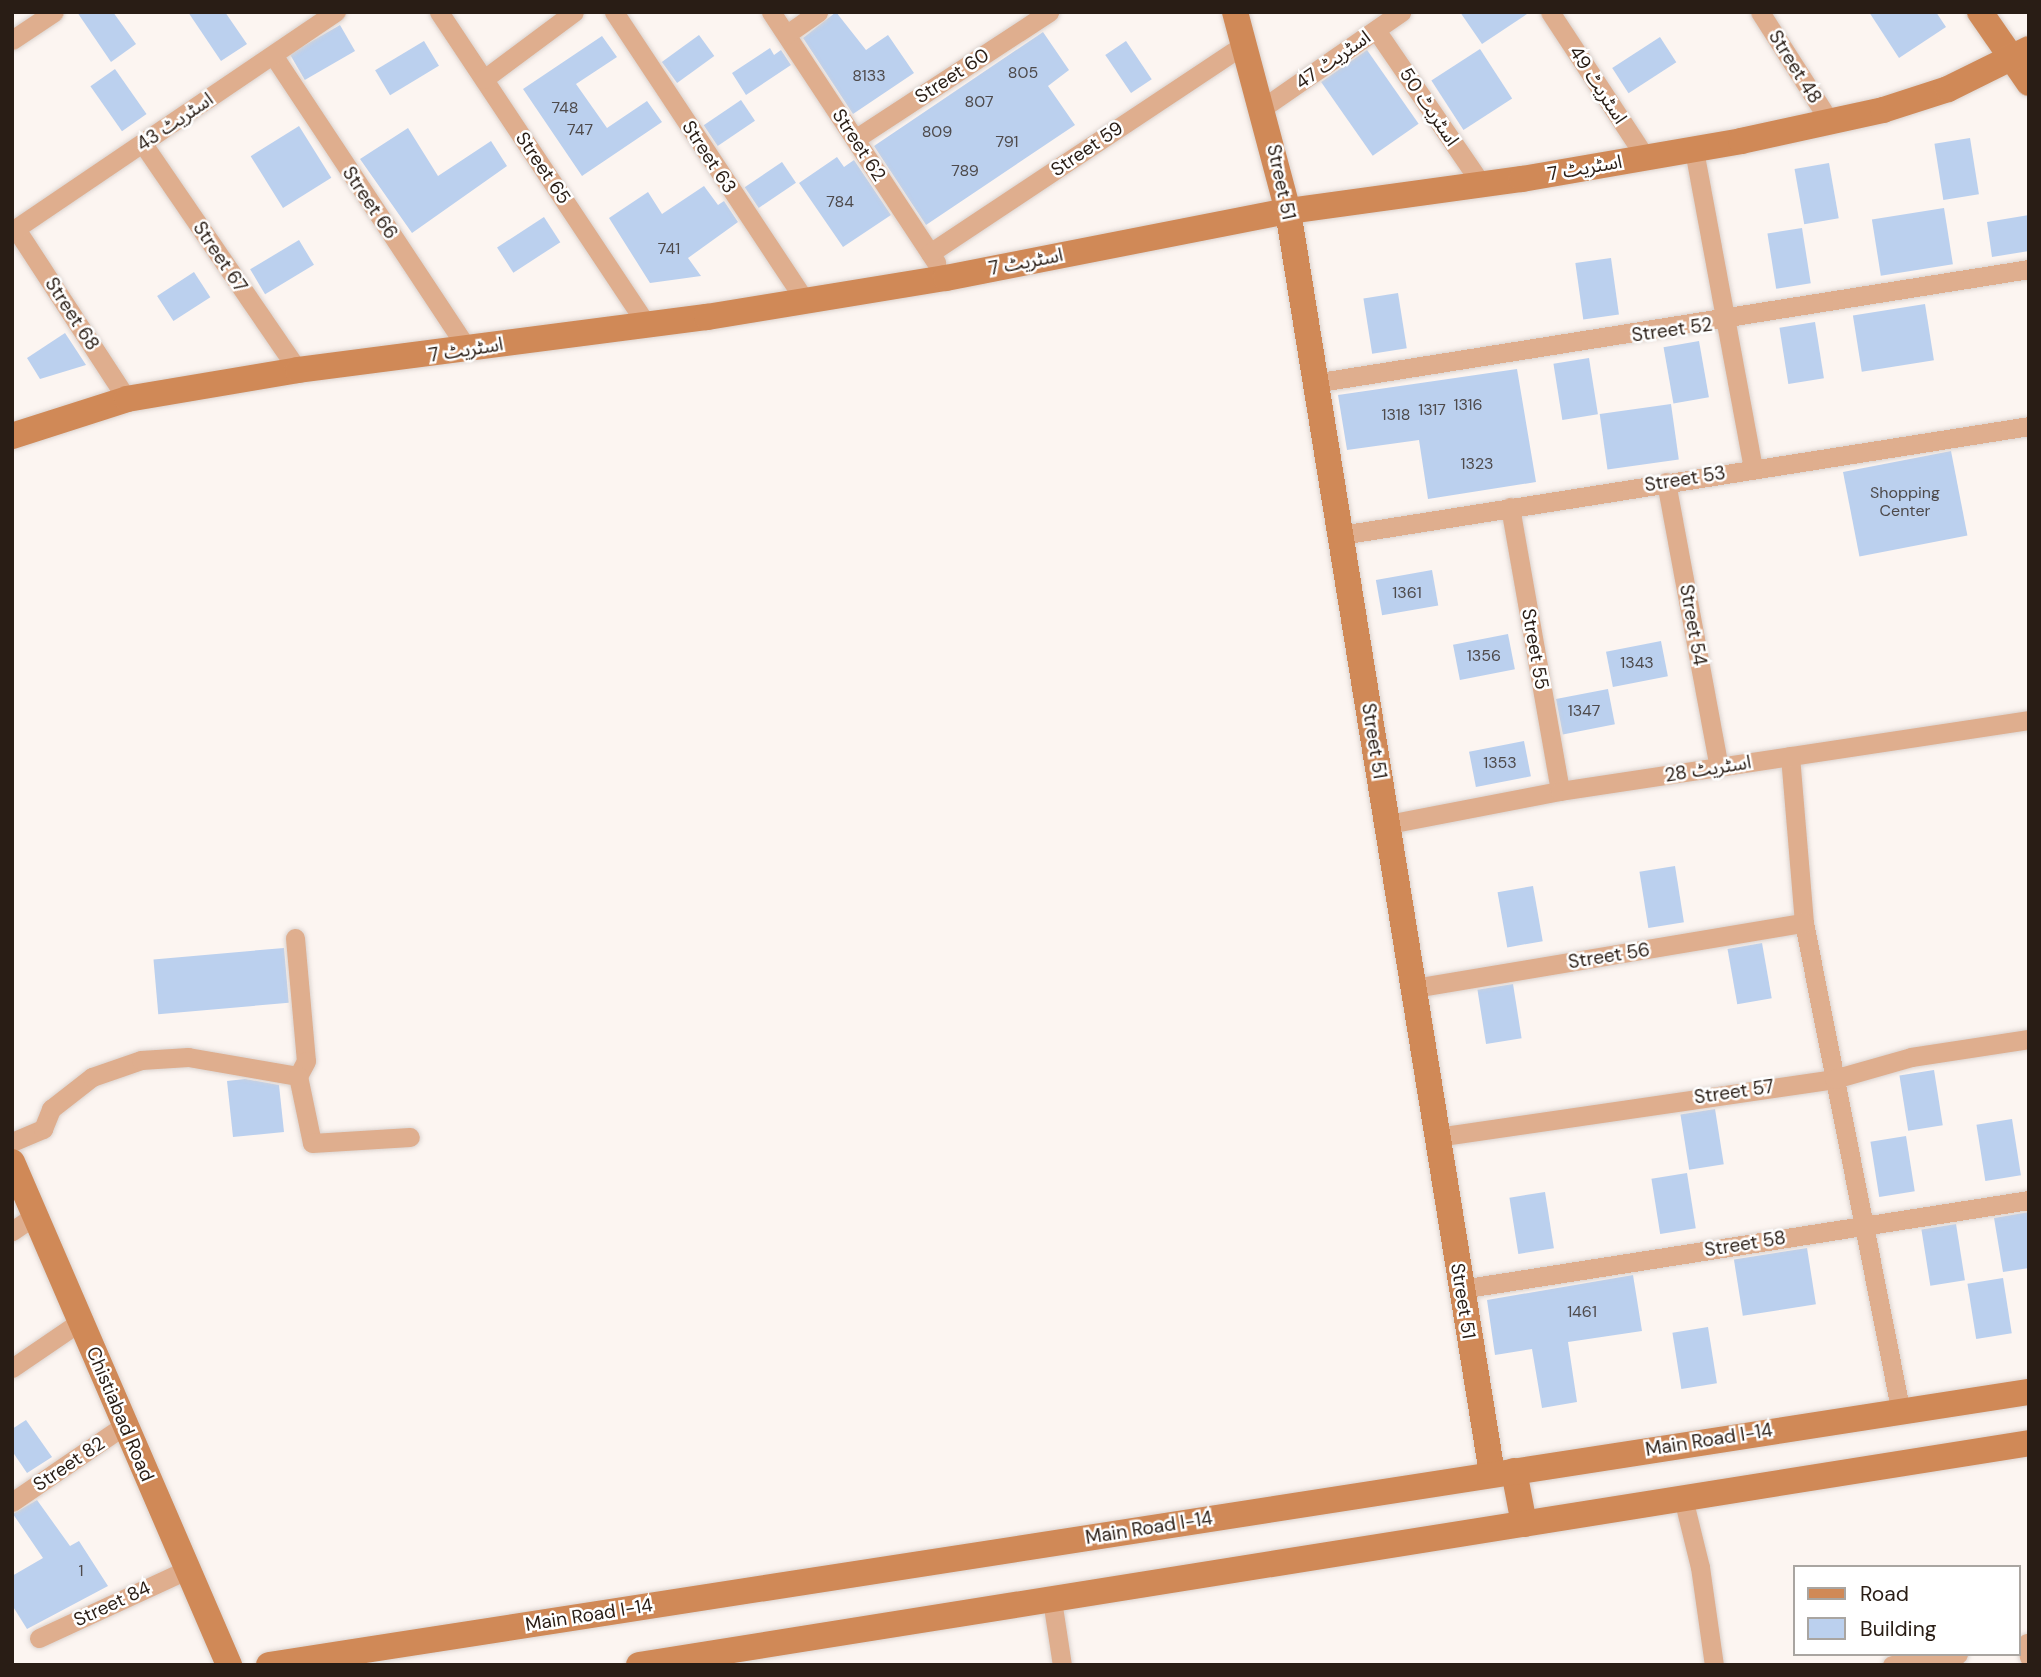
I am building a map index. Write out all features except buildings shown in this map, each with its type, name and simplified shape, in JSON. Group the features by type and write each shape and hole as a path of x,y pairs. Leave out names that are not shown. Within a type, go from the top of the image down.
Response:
{"main road":[{"name":"Street 51","path":"1234,12 1264,107 1288,211 1461,1289 1503,1473 1524,1524"},
{"path":"1980,12 2021,54 2029,83"},
{"name":"اسٹریٹ 7","path":"12,436 127,399 298,370 468,350 804,301 946,278 1288,211 1482,185 1694,150 1830,122 1948,89 2021,54"},
{"name":"Chistiabad Road","path":"12,1162 229,1665"},
{"name":"Main Road I-14","path":"270,1665 1900,1409 2029,1392"},
{"path":"639,1665 2029,1443"}],"street":[{"path":"12,40 54,12"},
{"name":"اسٹریٹ 43","path":"14,230 336,12"},
{"name":"Street 65","path":"439,12 646,323"},
{"path":"484,79 574,12"},
{"name":"Street 63","path":"614,12 804,301"},
{"name":"Street 62","path":"771,12 946,278"},
{"path":"787,34 818,12"},
{"name":"Street 60","path":"855,139 1049,12"},
{"name":"اسٹریٹ 47","path":"1264,107 1401,12"},
{"name":"اسٹریٹ 49","path":"1549,12 1646,158"},
{"name":"Street 48","path":"1760,12 1830,122"},
{"name":"اسٹریٹ 50","path":"1376,30 1482,185"},
{"name":"Street 59","path":"930,253 1245,44"},
{"name":"Street 66","path":"272,55 468,350"},
{"name":"Street 67","path":"143,144 298,370"},
{"path":"1694,150 1753,469"},
{"name":"Street 68","path":"14,230 127,399"},
{"name":"Street 52","path":"1314,383 1727,321 2029,269"},
{"name":"Street 53","path":"1341,535 2029,426"},
{"name":"Street 54","path":"1666,482 1719,768"},
{"name":"Street 55","path":"1510,507 1560,791"},
{"name":"اسٹریٹ 28","path":"1388,824 1560,791 2029,720"},
{"path":"1790,756 1804,923 1900,1409"},
{"name":"Street 56","path":"1413,988 1804,923"},
{"path":"295,938 306,1061 298,1076 312,1143 410,1137"},
{"name":"Street 57","path":"1437,1138 1834,1079 1911,1057 2029,1039"},
{"path":"12,1142 43,1129 51,1109 92,1077 141,1060 188,1057 298,1076"},
{"name":"Street 58","path":"1461,1289 2029,1200"},
{"path":"12,1231 36,1215"},
{"path":"12,1368 81,1321"},
{"name":"Street 82","path":"12,1502 125,1425"},
{"path":"1683,1498 1700,1567 1714,1665"},
{"name":"Street 84","path":"38,1638 186,1570"},
{"path":"1052,1600 1062,1665"},
{"path":"1892,1665 1946,1656"}]}
